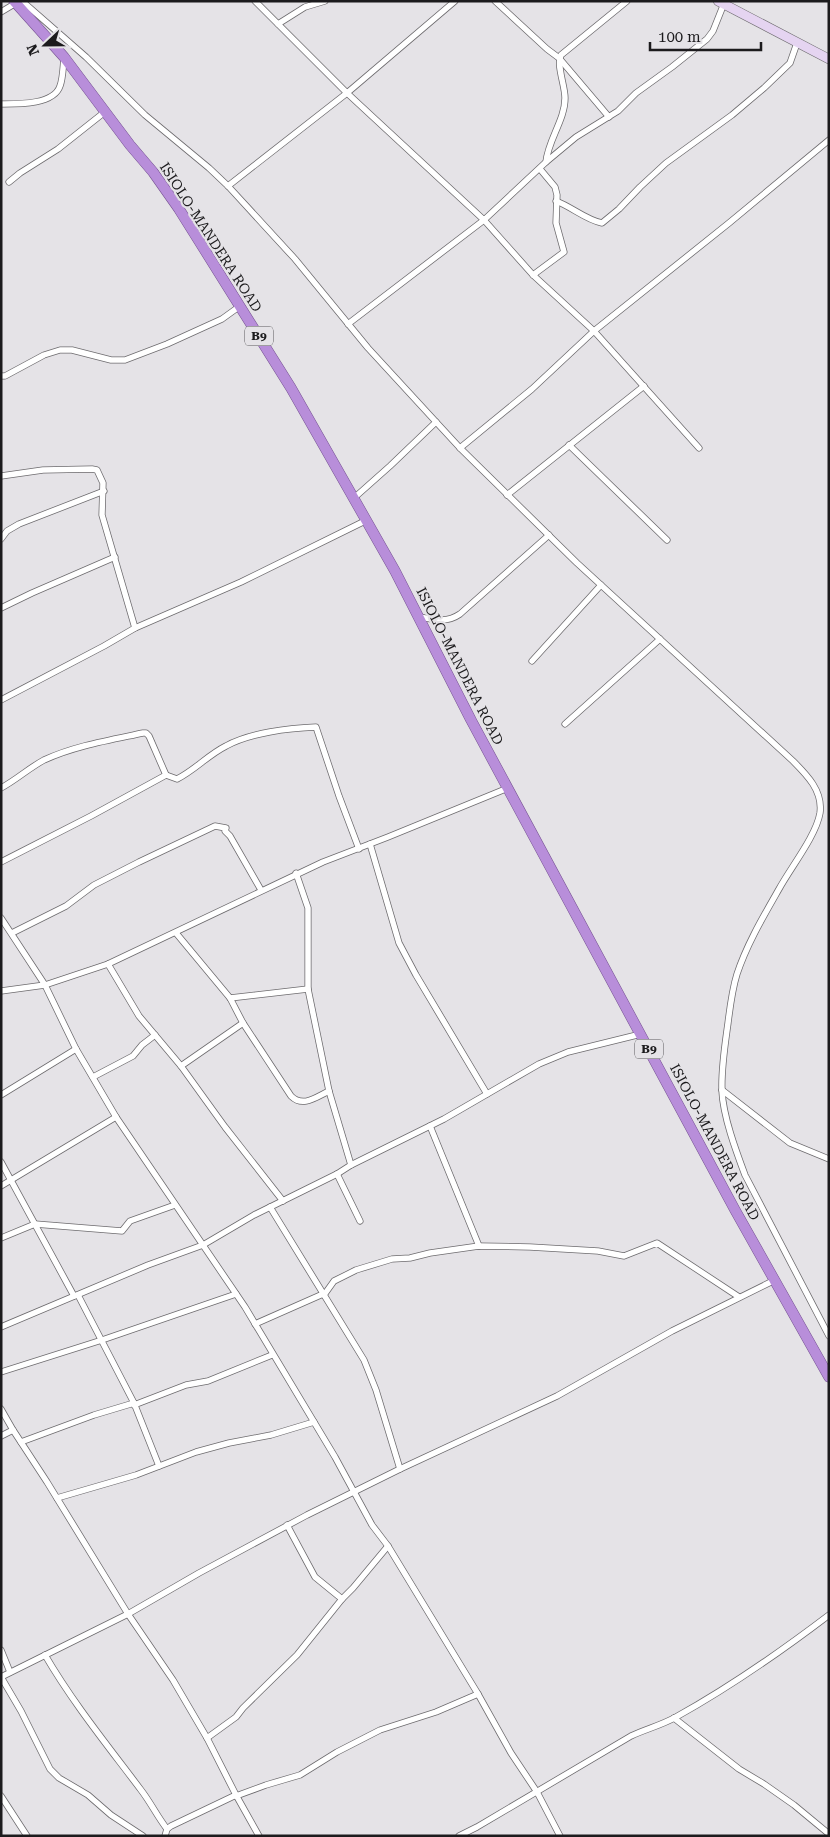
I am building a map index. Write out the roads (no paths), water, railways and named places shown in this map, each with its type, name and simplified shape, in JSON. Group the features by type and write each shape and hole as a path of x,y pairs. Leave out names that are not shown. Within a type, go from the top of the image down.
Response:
{"highway":[{"name":"ISIOLO-MANDERA ROAD","path":"17,2 64,57 179,209 291,388 420,617 471,720 735,1210 829,1378"}],"main road":[{"path":"722,2 829,59"}],"street":[{"path":"255,1 347,93 484,220 534,275 594,331 699,448"},
{"path":"278,24 305,7 325,1"},
{"path":"228,186 347,93 455,1"},
{"path":"495,1 559,58 609,117"},
{"path":"546,162 547,151 556,131 565,99 559,58 565,50 626,1"},
{"path":"1,12 17,2 86,57 145,115 228,186 295,259 348,324 460,448 601,585 793,761 812,782 820,802 820,811 815,830 794,862 754,934 736,977 726,1036 722,1090 725,1110 745,1175 829,1336"},
{"path":"348,324 484,220 546,162 576,137 618,111 636,93 707,39 713,31 722,2"},
{"path":"556,200 593,221 602,223 666,163 732,115 764,88 790,63 797,43"},
{"path":"1,104 40,101 56,93 60,87 64,57"},
{"path":"9,182 58,149 106,111"},
{"path":"460,448 532,389 594,331 829,140"},
{"path":"534,275 564,252 556,222 556,187 540,169"},
{"path":"2,377 38,358 60,350 72,350 110,360 125,360 167,344 222,319 240,306"},
{"path":"507,495 644,386"},
{"path":"354,498 436,422"},
{"path":"569,445 667,540"},
{"path":"1,476 43,470 97,470 101,477 104,491 102,515 135,628"},
{"path":"1,540 8,531 19,524 104,491"},
{"path":"1,700 96,651 135,628 241,582 367,520"},
{"path":"420,617 442,621 453,619 549,535"},
{"path":"1,608 115,557"},
{"path":"532,661 601,585"},
{"path":"565,724 660,639"},
{"path":"1,788 29,769 50,758 98,743 144,733 149,736 166,775 177,779 202,764 226,746 252,736 316,727 358,849"},
{"path":"1,862 166,775"},
{"path":"1,991 45,985 108,964 296,873 508,788"},
{"path":"12,933 66,906 94,885 215,826 226,828 225,832 230,836 260,890"},
{"path":"370,844 399,943 487,1094"},
{"path":"296,873 308,908 308,990 329,1091 351,1165"},
{"path":"1,918 45,985 76,1049 116,1117 255,1324 314,1422 372,1525 388,1546 478,1694 510,1752 537,1792 560,1836"},
{"path":"176,932 230,998 243,1023 286,1090 294,1099 306,1102 329,1091"},
{"path":"108,964 132,1006 181,1066 283,1201"},
{"path":"230,998 308,990"},
{"path":"181,1066 243,1023"},
{"path":"1,1326 148,1265 203,1245 270,1207 430,1126 554,1057 641,1034"},
{"path":"93,1077 133,1056 142,1045 155,1035"},
{"path":"1,1095 76,1049"},
{"path":"722,1090 790,1143 829,1159"},
{"path":"1,1186 116,1117"},
{"path":"430,1126 479,1246"},
{"path":"1,1162 102,1340 134,1404 159,1466"},
{"path":"337,1174 360,1221"},
{"path":"1,1238 35,1224 122,1231 130,1222 175,1205"},
{"path":"270,1207 364,1360 376,1390 400,1468"},
{"path":"255,1324 323,1294 334,1281 363,1268 392,1259 479,1246 530,1246 598,1251 624,1256 657,1244 739,1297"},
{"path":"143,1836 111,1815 88,1795 59,1778 50,1769 22,1711 1,1677 128,1614 287,1525 400,1468 557,1396 672,1331 775,1280"},
{"path":"1,1372 236,1294"},
{"path":"21,1442 94,1415 134,1404 186,1385 208,1381 272,1355"},
{"path":"1,1409 128,1614 173,1680 208,1738 236,1796 259,1836"},
{"path":"57,1498 136,1475 205,1450 271,1435 314,1422"},
{"path":"1,1436 13,1430"},
{"path":"287,1525 315,1577 342,1599"},
{"path":"208,1738 236,1717 291,1662 388,1546"},
{"path":"459,1836 631,1736 674,1718 752,1672 829,1615"},
{"path":"1,1650 10,1672"},
{"path":"45,1655 74,1702 146,1796 156,1815 167,1828"},
{"path":"167,1828 236,1796 300,1775 324,1759 380,1730 444,1709 478,1694"},
{"path":"674,1718 739,1769 794,1805 829,1834"},
{"path":"1,1796 27,1836"},
{"path":"165,1836 167,1828"}]}
